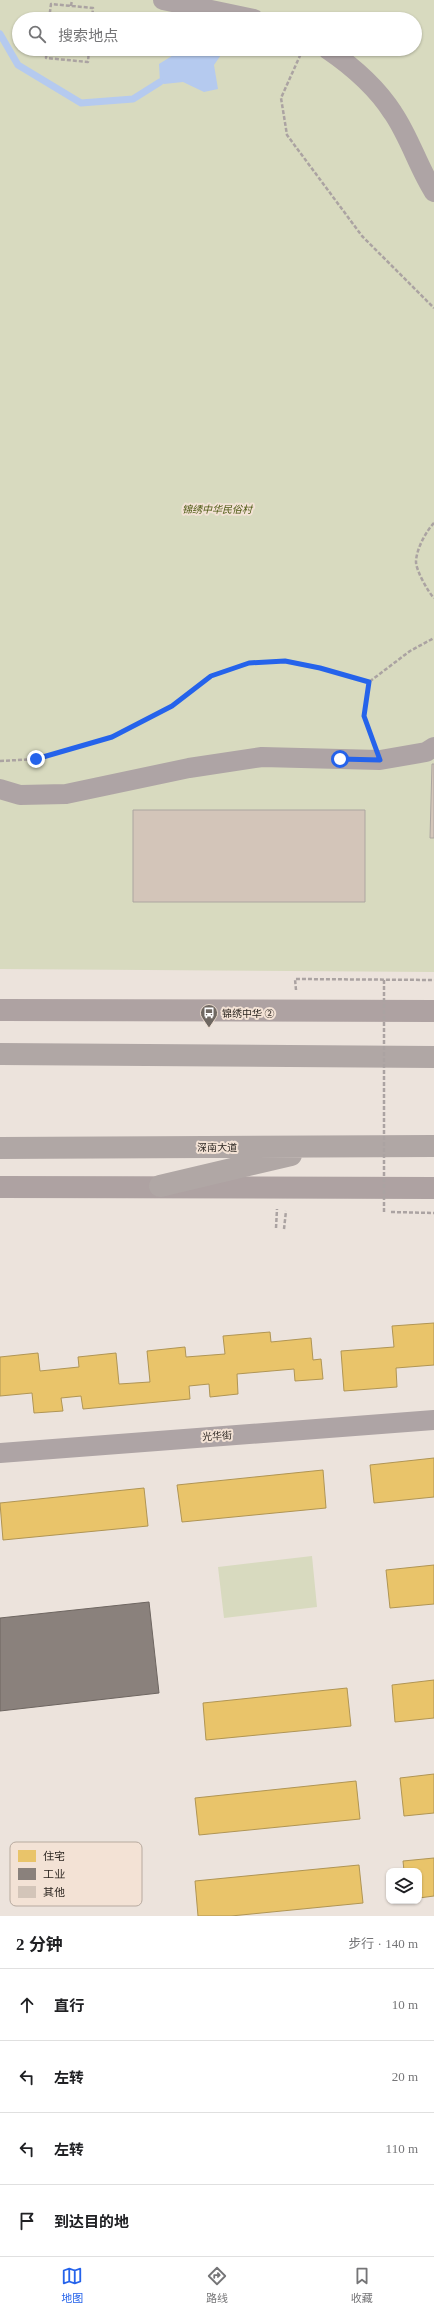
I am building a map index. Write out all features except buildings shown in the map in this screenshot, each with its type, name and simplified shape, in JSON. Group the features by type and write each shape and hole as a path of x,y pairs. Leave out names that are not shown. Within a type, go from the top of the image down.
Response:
{"main road":[{"path":"0,1010 434,1011"},
{"path":"0,1054 434,1057"},
{"path":"160,1186 327,1146"},
{"name":"深南大道","path":"0,1148 434,1146"},
{"path":"0,1187 160,1186 434,1188"}],"street":[{"path":"163,0 220,12"},
{"path":"337,56 374,89 393,113 434,192"},
{"path":"0,789 20,795 66,794 189,768 262,757 380,760 426,752 434,747"},
{"name":"光华街","path":"0,1453 434,1420"}],"path":[{"path":"71,6 72,0"},
{"path":"50,12 51,4 93,8 93,12"},
{"path":"46,56 46,58 88,62 88,56"},
{"path":"300,56 281,98 287,135 362,236 434,308"},
{"path":"434,523 425,532 416,562 428,592 434,598"},
{"path":"380,760 364,716 369,682 410,651 434,638"},
{"path":"0,760 36,759 112,737 172,706 211,676 249,663 285,661 320,668 369,682"},
{"path":"296,991 295,979 434,980"},
{"path":"384,980 384,1212 434,1213"},
{"path":"284,1229 285,1211"}],"green space":[{"name":"锦绣中华民俗村","path":"0,0 434,0 434,972 0,969"},
{"path":"312,1556 317,1607 224,1618 218,1567"}],"water":[{"path":"172,56 220,56 214,65 218,89 204,92 183,82 164,84 160,82 159,64"}],"waterway":[{"path":"0,34 12,55"},
{"path":"13,56 18,65 81,103 133,99 160,82"}],"place":[{"name":"锦绣中华 ②","path":"209,1028"}],"route":[{"path":"36,759 112,737 172,706 211,676 249,663 285,661 320,668 369,682 364,716 380,760 340,759"}]}
